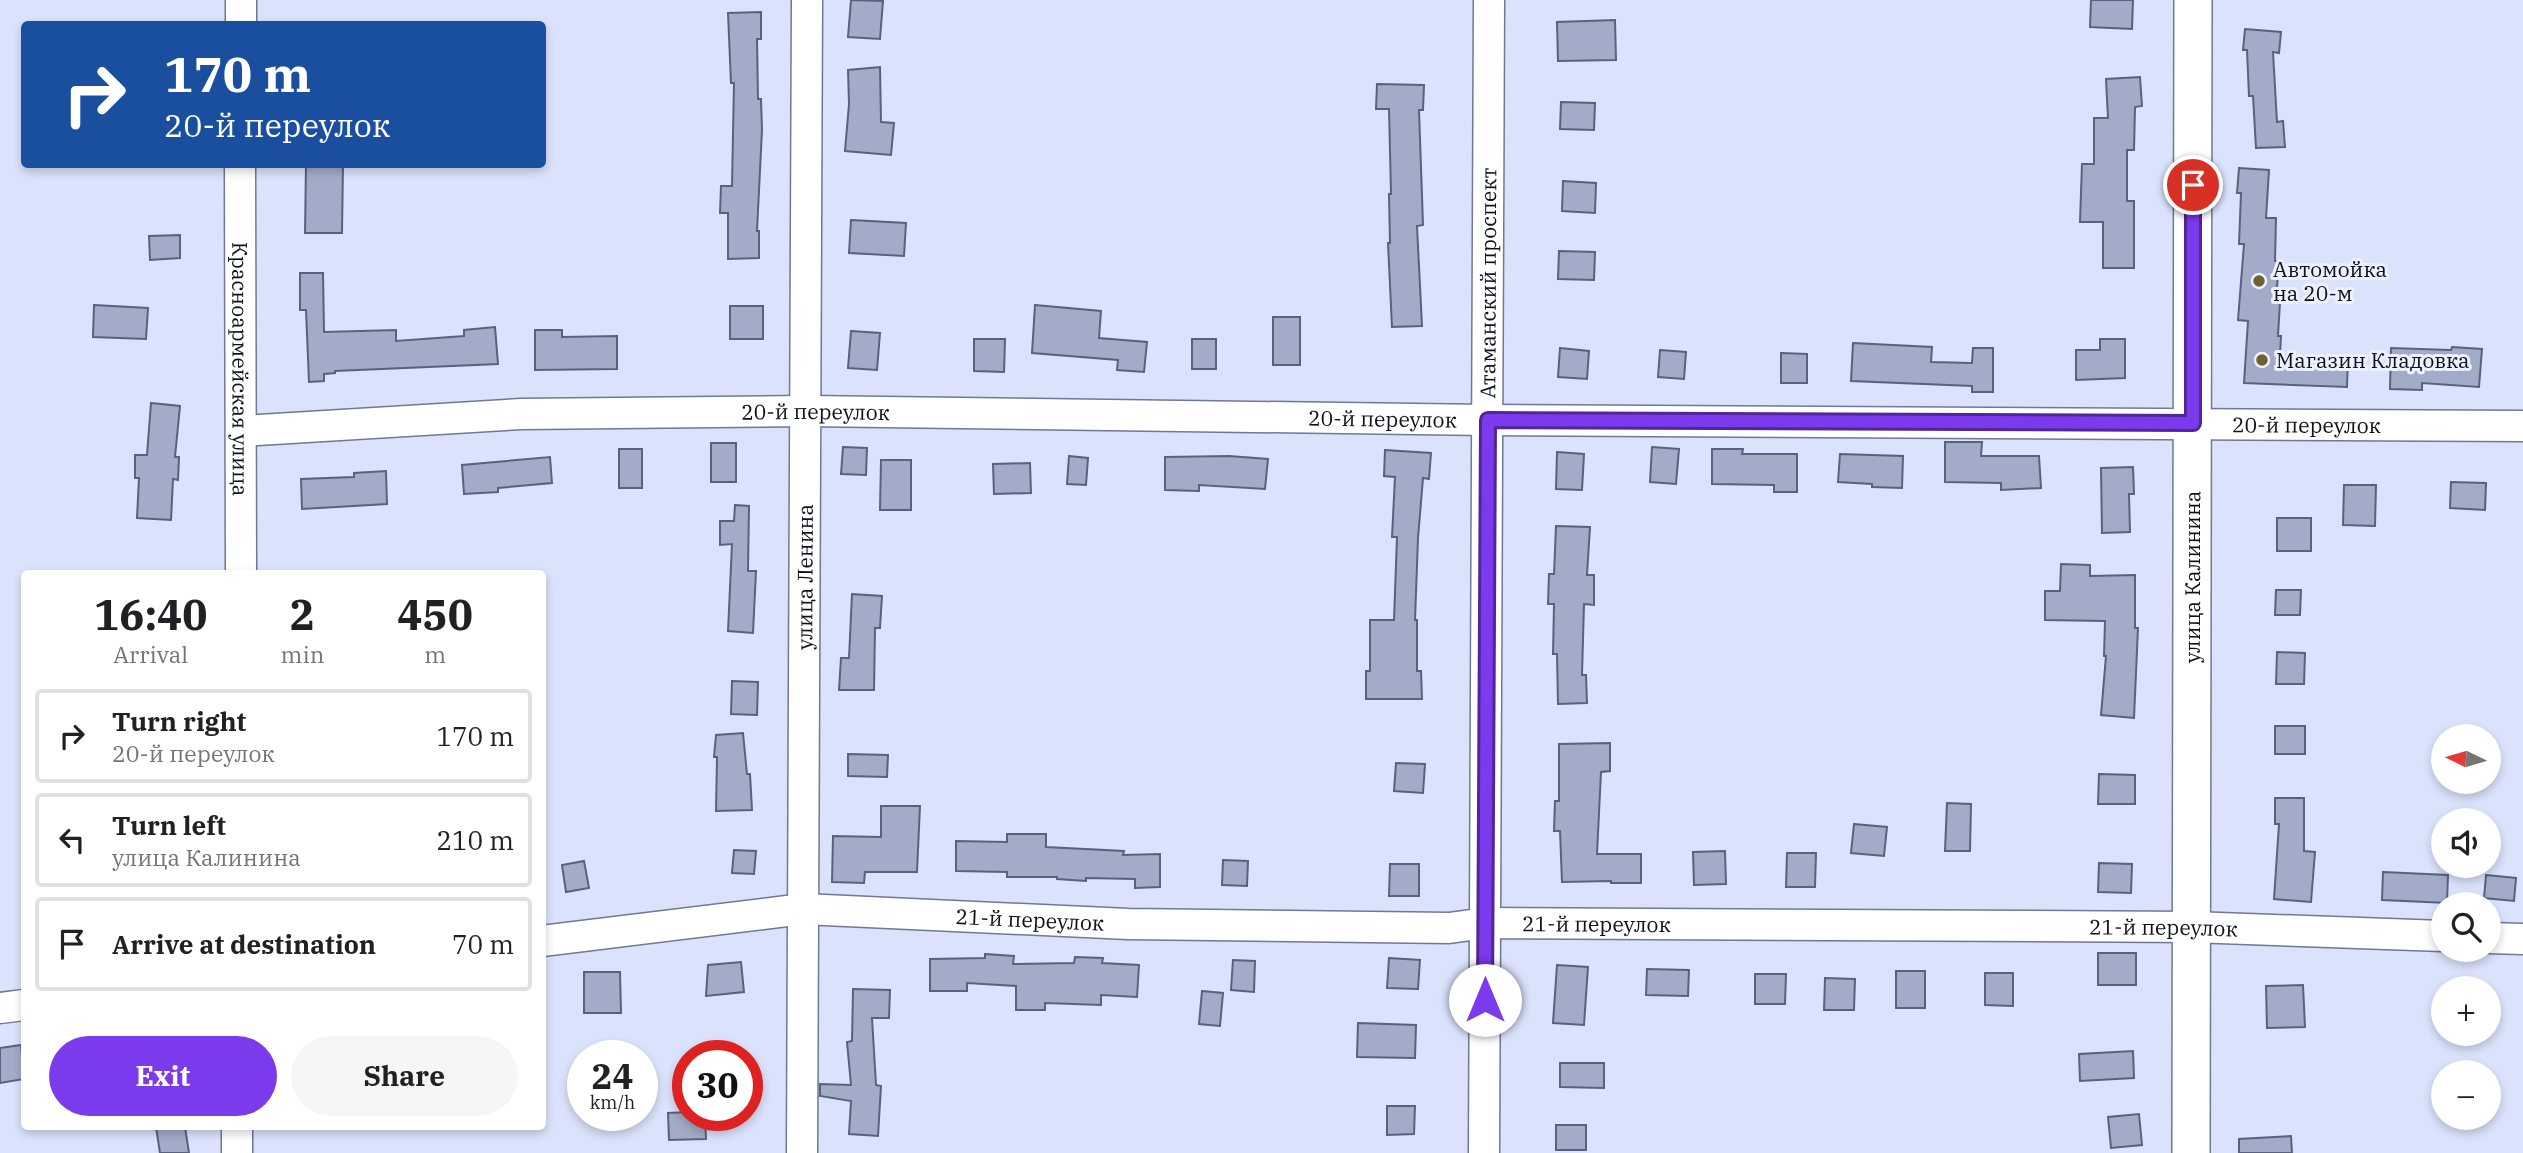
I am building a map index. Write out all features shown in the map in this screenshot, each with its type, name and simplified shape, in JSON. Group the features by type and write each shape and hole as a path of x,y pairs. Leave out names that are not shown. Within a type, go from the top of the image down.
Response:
{"main road":[{"name":"улица Калинина","path":"2191,1153 2193,0"}],"street":[{"path":"241,0 241,21"},
{"name":"улица Ленина","path":"802,1153 807,0"},
{"name":"Атаманский проспект","path":"1484,1153 1489,0"},
{"name":"Красноармейская улица","path":"240,168 241,570"},
{"name":"20-й переулок","path":"242,430 521,414 806,411 1488,420 2523,426"},
{"name":"21-й переулок","path":"546,941 803,909 1128,924 1449,928 1486,923 2192,927 2431,936"},
{"path":"2501,938 2523,939"},
{"path":"0,1008 21,1005"},
{"path":"237,1130 237,1153"}],"building":[{"path":"851,0 883,1 880,39 848,37"},
{"path":"2091,0 2133,0 2132,29 2090,27"},
{"path":"761,12 761,39 757,39 758,99 761,99 762,130 757,231 759,258 728,259 728,213 720,213 721,186 732,186 734,83 731,83 728,13"},
{"path":"1615,20 1616,60 1558,61 1557,22"},
{"path":"2245,29 2281,32 2279,53 2273,52 2277,122 2283,121 2285,147 2256,148 2253,96 2249,96 2247,50 2243,50"},
{"path":"880,67 881,122 894,123 891,155 845,151 849,104 848,70"},
{"path":"2140,77 2142,106 2135,107 2134,150 2127,150 2127,201 2134,201 2134,268 2103,268 2103,222 2080,222 2082,164 2094,164 2094,118 2108,118 2106,79"},
{"path":"1377,84 1424,85 1423,110 1419,110 1423,225 1417,226 1422,326 1392,327 1388,243 1391,194 1389,109 1376,109"},
{"path":"1561,102 1595,103 1594,130 1560,129"},
{"path":"306,168 343,168 342,233 305,233"},
{"path":"2239,168 2269,170 2266,218 2276,218 2275,261 2279,261 2276,301 2280,302 2280,355 2348,358 2347,387 2244,383 2248,321 2238,320 2244,244 2239,244"},
{"path":"1563,181 1596,183 1595,213 1562,211"},
{"path":"851,220 906,223 904,256 849,253"},
{"path":"180,235 180,258 150,260 149,236"},
{"path":"1559,251 1595,252 1594,280 1558,279"},
{"path":"300,273 323,273 324,332 396,330 396,341 464,336 464,330 495,327 498,364 335,371 324,374 324,381 309,382 306,310 300,310"},
{"path":"94,305 148,308 146,339 93,337"},
{"path":"1035,305 1101,311 1099,338 1147,342 1144,372 1117,370 1118,360 1032,353"},
{"path":"730,306 763,306 763,339 730,339"},
{"path":"1273,317 1300,317 1300,365 1273,365"},
{"path":"535,330 562,330 562,337 617,336 617,369 535,370"},
{"path":"851,331 880,333 877,370 848,368"},
{"path":"974,339 1005,339 1004,372 974,371"},
{"path":"1192,339 1216,339 1216,369 1192,369"},
{"path":"2100,339 2125,339 2125,378 2076,380 2076,350 2100,350"},
{"path":"1853,343 1932,347 1931,362 1972,363 1973,348 1993,348 1993,392 1972,392 1972,386 1851,381"},
{"path":"2452,347 2482,349 2479,387 2422,383 2422,390 2390,389 2391,348 2451,350"},
{"path":"1560,348 1589,351 1587,379 1558,377"},
{"path":"1660,350 1686,352 1684,379 1658,377"},
{"path":"1781,353 1807,354 1807,383 1781,383"},
{"path":"151,403 180,406 175,457 179,457 178,480 173,479 171,520 137,518 139,478 135,478 135,455 147,455"},
{"path":"1945,442 1982,442 1981,456 2039,456 2041,488 2001,490 2001,483 1945,482"},
{"path":"711,443 736,443 736,482 711,482"},
{"path":"843,447 867,448 866,475 841,474"},
{"path":"1652,447 1679,449 1676,484 1650,482"},
{"path":"619,449 642,449 642,488 619,488"},
{"path":"1712,449 1743,449 1742,454 1797,454 1797,492 1774,492 1774,485 1712,484"},
{"path":"1385,450 1431,453 1429,479 1423,478 1415,620 1417,671 1421,671 1422,699 1366,699 1366,671 1370,671 1370,620 1394,620 1397,537 1392,537 1395,477 1384,476"},
{"path":"1557,452 1584,454 1582,490 1556,489"},
{"path":"1840,454 1903,456 1902,488 1838,482"},
{"path":"1069,456 1088,458 1086,485 1067,484"},
{"path":"1229,456 1268,459 1265,489 1199,485 1199,491 1165,490 1165,457"},
{"path":"550,457 552,483 498,488 498,492 464,494 462,465"},
{"path":"881,460 911,460 911,510 880,510"},
{"path":"1030,463 1031,493 994,494 993,464"},
{"path":"2133,467 2134,494 2129,494 2130,532 2102,533 2101,468"},
{"path":"386,471 387,504 302,509 301,479 354,477 354,473"},
{"path":"2451,482 2486,483 2485,510 2450,508"},
{"path":"2344,485 2376,485 2375,526 2343,525"},
{"path":"735,505 749,506 748,571 756,571 753,633 728,631 732,544 720,545 720,521 734,521"},
{"path":"2277,518 2311,518 2311,551 2277,551"},
{"path":"1556,526 1590,527 1587,575 1594,575 1594,605 1584,604 1582,675 1586,675 1587,703 1558,704 1557,654 1553,654 1554,604 1548,604 1549,574 1554,574"},
{"path":"2061,564 2090,565 2090,576 2135,575 2135,628 2138,628 2134,718 2101,715 2106,656 2105,621 2045,620 2045,591 2060,591"},
{"path":"2276,590 2301,590 2300,615 2275,615"},
{"path":"852,594 882,596 880,628 875,628 874,690 839,690 841,658 849,658"},
{"path":"2277,652 2305,653 2304,684 2276,684"},
{"path":"732,681 758,682 757,715 731,714"},
{"path":"2275,726 2305,726 2305,754 2275,754"},
{"path":"743,733 747,774 750,774 752,810 716,811 716,735"},
{"path":"1610,743 1610,771 1601,772 1597,854 1641,854 1641,883 1562,882 1560,831 1554,831 1555,801 1559,801 1559,744"},
{"path":"848,754 888,755 887,777 848,776"},
{"path":"1396,763 1425,764 1423,793 1394,791"},
{"path":"2099,774 2135,775 2135,804 2098,804"},
{"path":"2275,798 2304,798 2304,851 2315,852 2311,902 2274,899 2279,824 2275,824"},
{"path":"1947,803 1971,804 1970,851 1945,851"},
{"path":"881,806 920,806 917,872 865,872 864,883 832,882 833,836 881,837"},
{"path":"1854,824 1887,827 1884,856 1851,853"},
{"path":"1007,834 1046,834 1046,847 1124,851 1123,855 1160,854 1160,887 1135,888 1135,879 1086,878 1086,881 1057,877 1007,877 1007,872 956,871 956,841 1007,842"},
{"path":"734,850 756,851 754,874 732,873"},
{"path":"1725,851 1726,884 1694,885 1693,852"},
{"path":"1787,853 1816,853 1815,887 1786,887"},
{"path":"1223,860 1248,861 1247,886 1222,885"},
{"path":"584,861 589,888 566,892 562,865"},
{"path":"2099,863 2132,864 2131,893 2098,892"},
{"path":"1390,864 1419,864 1419,896 1389,896"},
{"path":"2383,872 2431,874 2431,878 2448,878 2447,892 2431,892 2431,902 2382,900"},
{"path":"2486,878 2516,878 2514,901 2501,900 2501,892 2485,892"},
{"path":"2098,953 2136,953 2136,985 2098,985"},
{"path":"985,954 1014,956 1013,964 1074,963 1075,957 1103,958 1102,963 1139,965 1137,997 1101,995 1101,1005 1045,1003 1045,1010 1016,1010 1016,986 967,983 967,991 930,991 930,959 985,958"},
{"path":"1389,958 1420,960 1418,989 1387,988"},
{"path":"1233,960 1255,961 1254,992 1231,990"},
{"path":"741,962 744,992 706,996 708,965"},
{"path":"1557,965 1588,967 1584,1025 1553,1023"},
{"path":"1647,969 1689,970 1688,996 1646,995"},
{"path":"1896,971 1925,971 1925,1008 1896,1008"},
{"path":"584,972 620,972 621,1013 584,1013"},
{"path":"1985,973 2013,973 2013,1006 1985,1005"},
{"path":"1755,974 1786,974 1785,1004 1755,1004"},
{"path":"1825,978 1855,979 1854,1010 1824,1010"},
{"path":"2303,985 2305,1027 2267,1028 2266,986"},
{"path":"853,989 890,990 889,1018 872,1018 876,1085 881,1086 878,1136 849,1134 851,1101 820,1096 820,1084 851,1085 847,1042 852,1041"},
{"path":"1202,991 1223,993 1220,1026 1199,1024"},
{"path":"1358,1023 1416,1025 1415,1058 1357,1057"},
{"path":"21,1045 21,1080 0,1083 0,1048"},
{"path":"2133,1051 2134,1078 2080,1081 2079,1054"},
{"path":"1560,1063 1604,1063 1604,1088 1560,1087"},
{"path":"1387,1106 1415,1106 1414,1134 1387,1135"},
{"path":"668,1113 672,1113 672,1131 706,1131 706,1139 669,1140"},
{"path":"2139,1114 2142,1145 2111,1148 2108,1117"},
{"path":"1556,1125 1586,1125 1586,1150 1556,1150"},
{"path":"156,1130 185,1130 189,1153 160,1153"},
{"path":"2291,1136 2292,1153 2239,1153 2239,1139"}],"place":[{"name":"Автомойка на 20-м","path":"2259,281"},
{"name":"Магазин Кладовка","path":"2262,360"}],"route":[{"path":"1485,1000 1488,420 2193,423 2193,185"}]}
